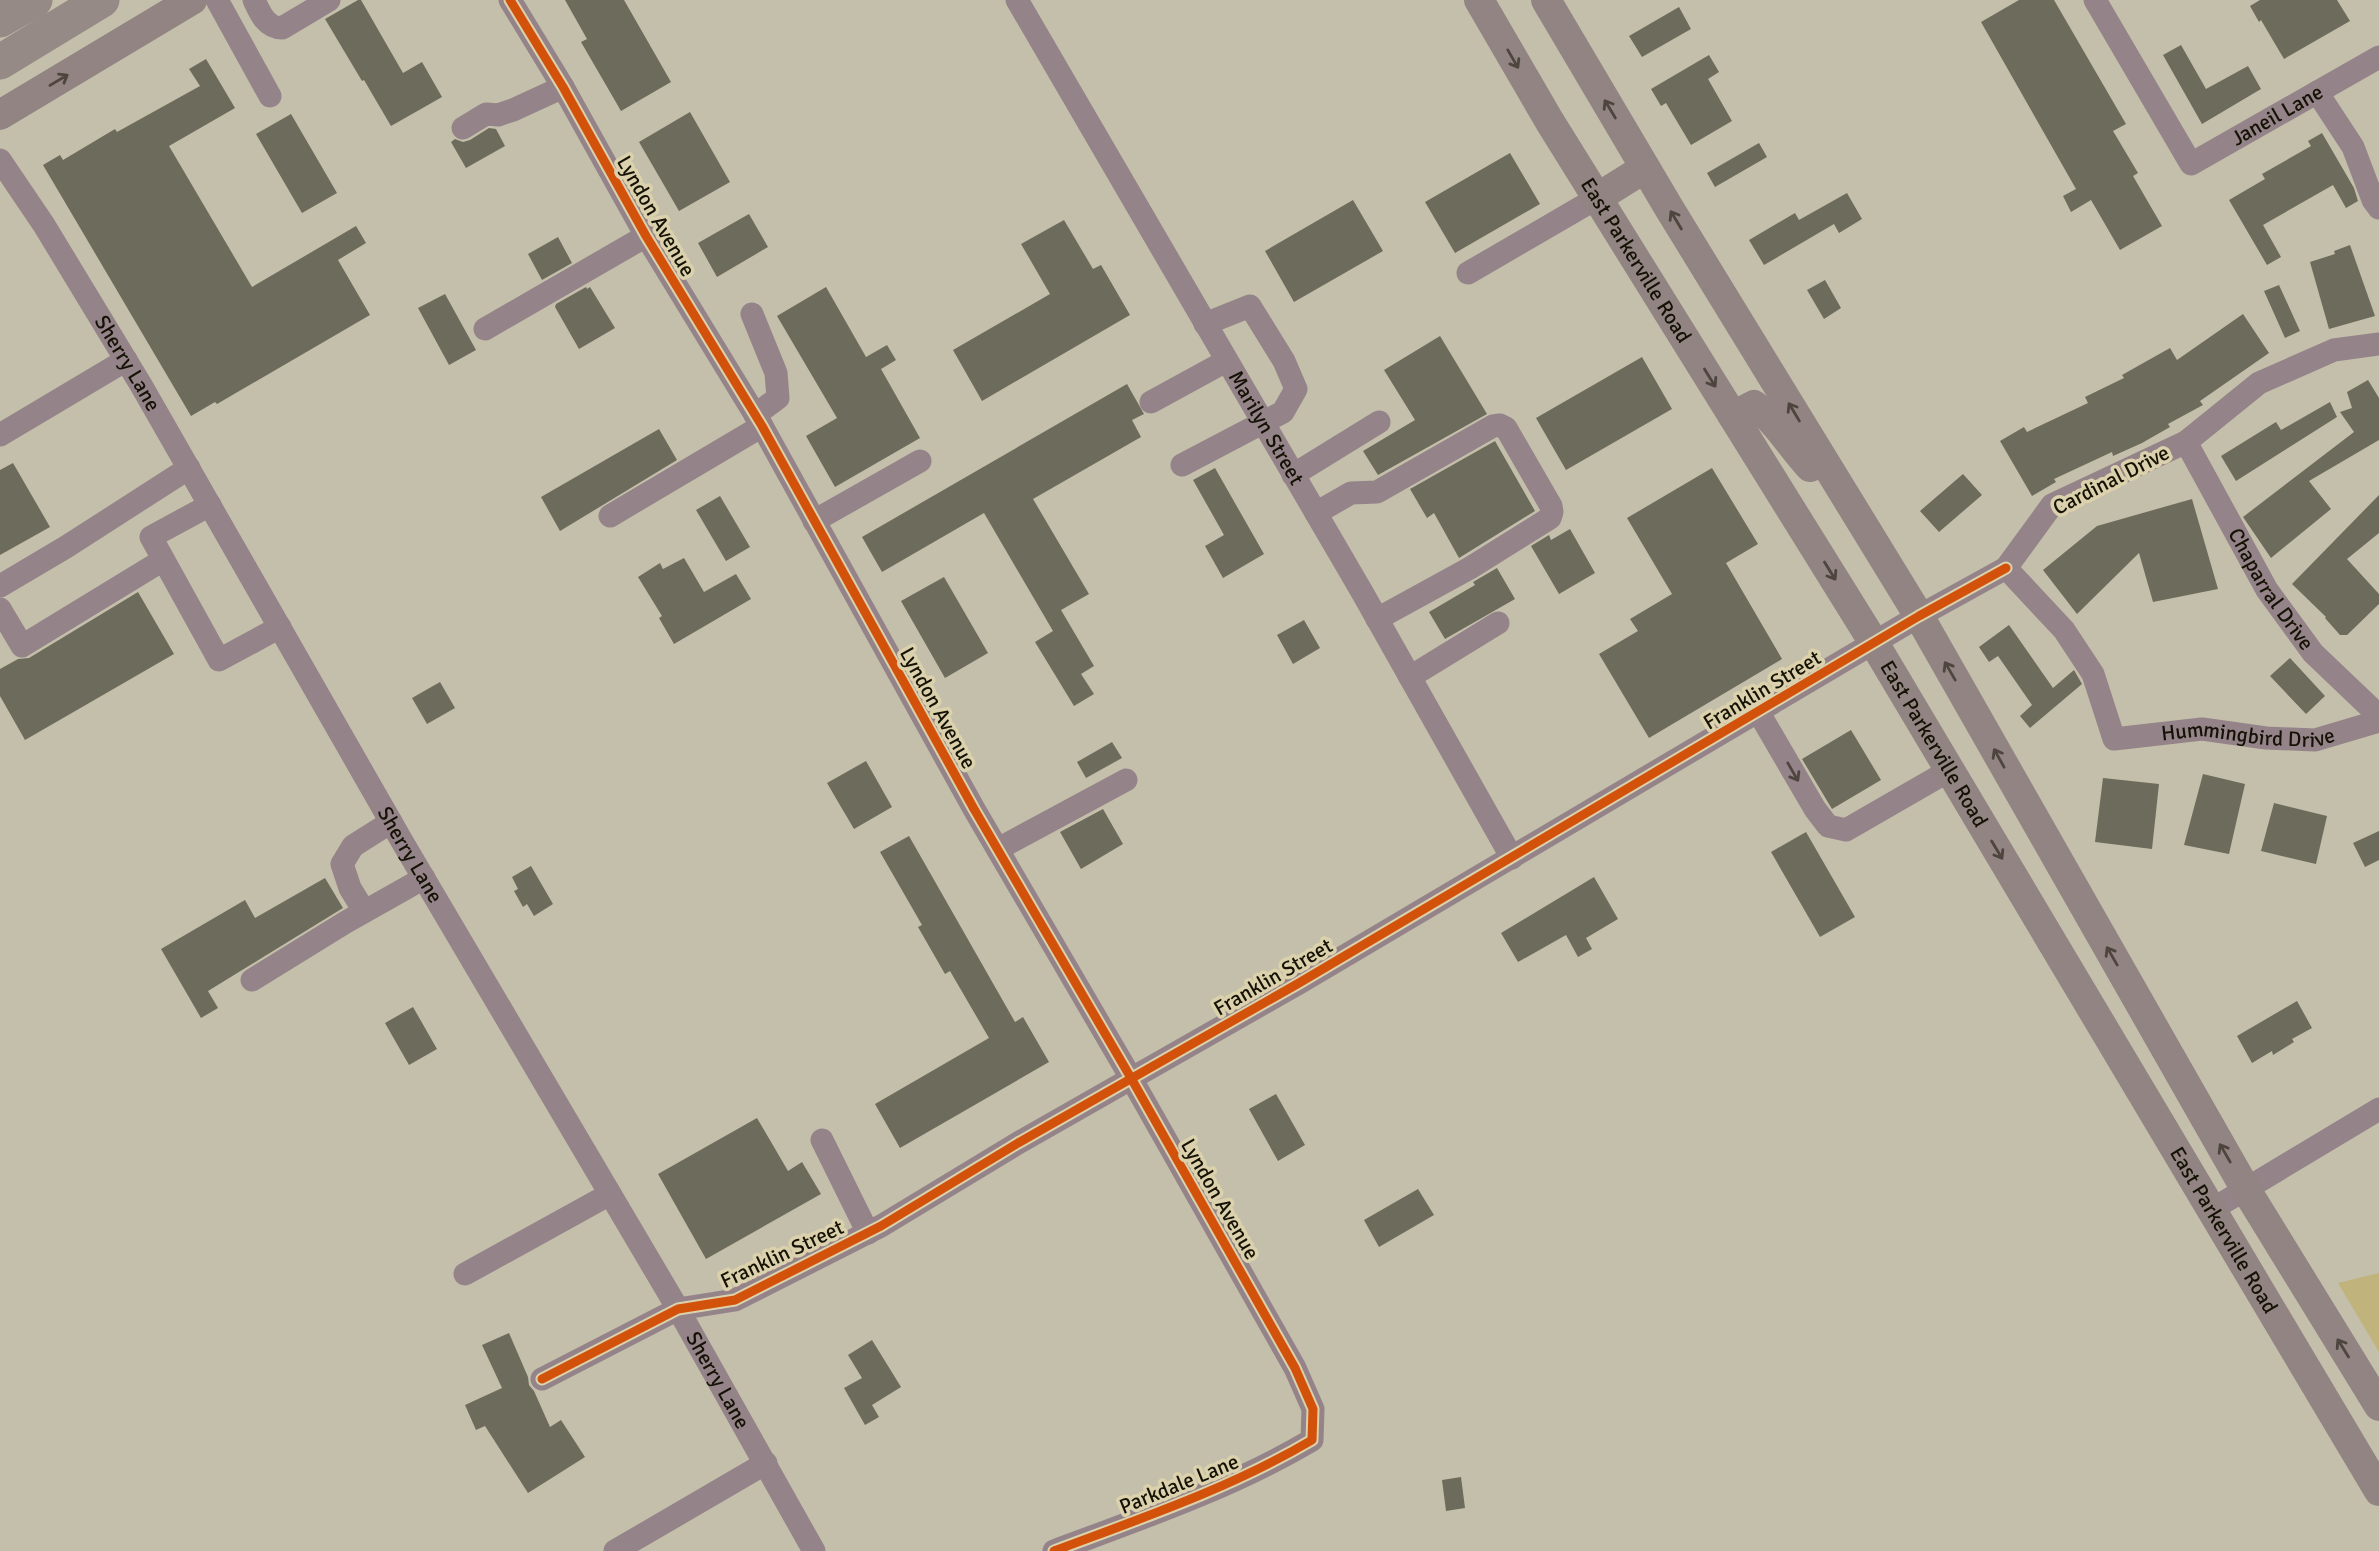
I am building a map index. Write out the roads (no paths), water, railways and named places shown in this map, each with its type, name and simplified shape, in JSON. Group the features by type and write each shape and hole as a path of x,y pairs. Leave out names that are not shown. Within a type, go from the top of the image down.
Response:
{"highway":[{"path":"0,20 35,0"},
{"path":"0,62 102,0"}],"main road":[{"path":"0,115 192,0"},
{"name":"East Parkerville Road","path":"1479,0 1597,198 1874,643 2379,1491"},
{"name":"East Parkerville Road","path":"1546,0 1645,168 1919,616 2245,1188 2379,1406"},
{"path":"1597,198 1645,168"},
{"path":"1733,416 1754,405 1769,415 1795,451 1864,527"}],"street":[{"path":"217,0 270,96"},
{"path":"254,0 269,24 275,28 282,28 329,0"},
{"name":"Lyndon Avenue","path":"510,0 563,87 646,236 758,421 998,849 1295,1368 1313,1409 1312,1440"},
{"name":"Marilyn Street","path":"1017,0 1316,513 1512,858"},
{"name":"Janeil Lane","path":"2095,0 2191,164 2379,57"},
{"path":"463,128 486,114 498,115 513,110 563,87"},
{"path":"2317,92 2353,148 2373,200 2379,208"},
{"name":"Sherry Lane","path":"0,160 44,225 126,360 391,822 678,1309 814,1551"},
{"path":"1468,273 1597,198"},
{"path":"485,329 646,236"},
{"path":"1182,465 1283,412 1296,389 1284,361 1250,306 1205,324"},
{"path":"610,516 758,421 778,398 776,373 752,314"},
{"name":"Cardinal Drive","path":"2006,568 2052,505 2186,442 2259,383 2334,350 2379,344"},
{"path":"0,435 126,360"},
{"path":"1151,402 1226,361"},
{"path":"1293,475 1379,422"},
{"path":"1316,513 1341,496 1357,491 1377,492 1493,426 1500,425 1506,428 1551,506 1550,518 1480,562 1377,620"},
{"name":"Chaparral Drive","path":"2186,442 2267,590 2313,653 2379,718"},
{"path":"814,521 920,461"},
{"path":"0,586 189,468"},
{"path":"210,505 151,537 219,660 280,627"},
{"path":"0,609 22,646 163,560"},
{"name":"Franklin Street","path":"542,1379 678,1309 735,1300 868,1233 1759,713 1919,616 2006,568"},
{"name":"Hummingbird Drive","path":"2006,568 2064,630 2093,674 2114,739 2202,729 2266,738 2315,740 2379,718"},
{"path":"1410,677 1498,623"},
{"path":"1759,713 1815,810 1828,826 1846,830 1950,770"},
{"path":"998,849 1126,780"},
{"path":"365,911 350,888 342,864 353,846 391,822"},
{"path":"252,980 424,878"},
{"path":"2211,1210 2379,1109"},
{"path":"822,1140 868,1233"},
{"path":"465,1274 610,1194"},
{"name":"Parkdale Lane","path":"1054,1551 1192,1500 1270,1465 1312,1440"},
{"path":"615,1551 766,1463"}]}
